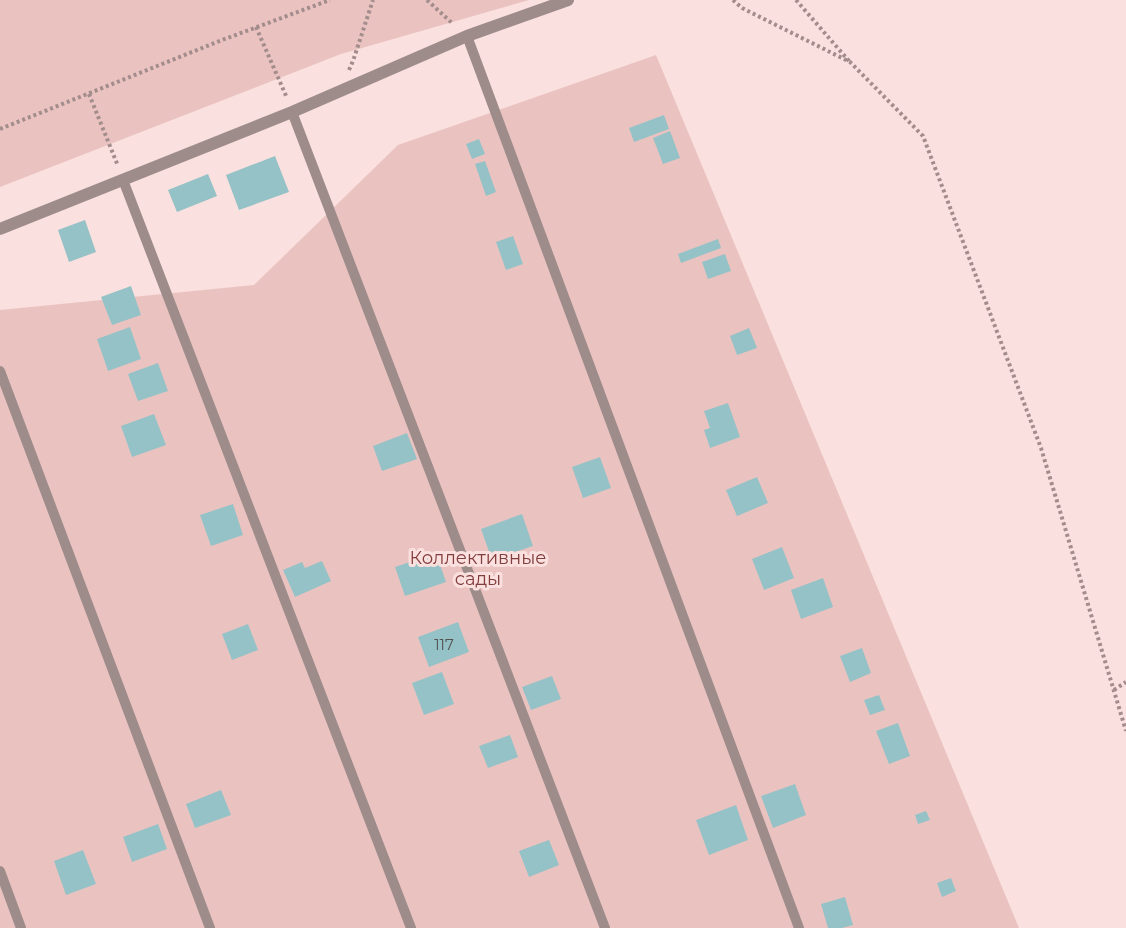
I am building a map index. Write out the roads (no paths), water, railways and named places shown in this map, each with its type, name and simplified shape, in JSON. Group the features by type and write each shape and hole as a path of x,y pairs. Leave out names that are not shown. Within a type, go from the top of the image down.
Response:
{"street":[{"path":"0,229 292,112 466,36 568,0"}],"lane":[{"path":"466,36 799,928"},
{"path":"292,112 605,928"},
{"path":"123,180 411,928"},
{"path":"0,371 210,928"},
{"path":"0,871 21,928"}],"park label":[{"name":"Коллективные сады","path":"478,568"}]}
